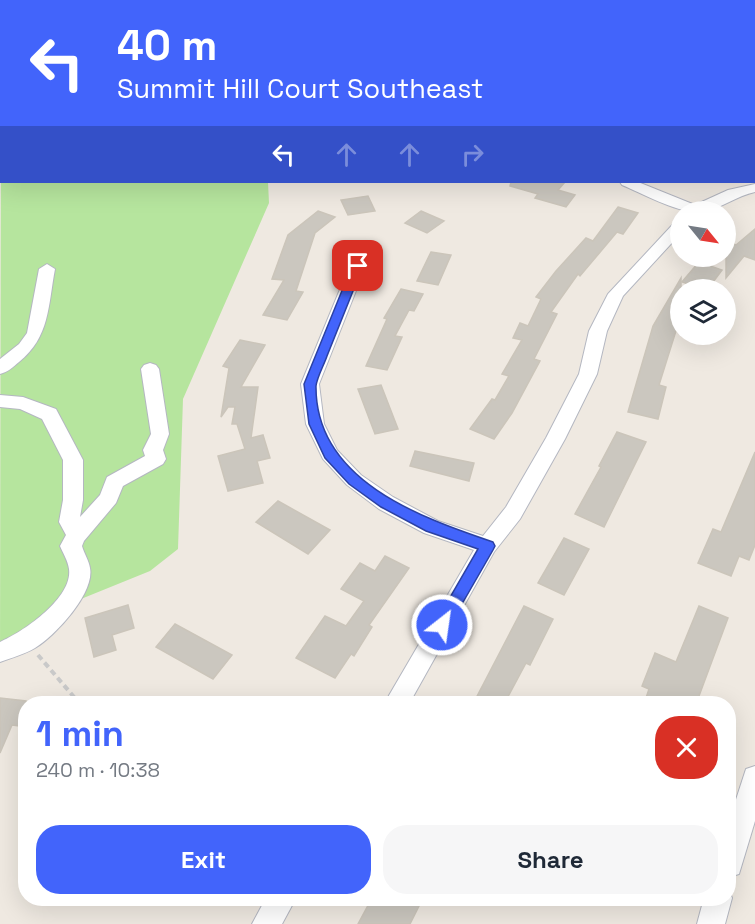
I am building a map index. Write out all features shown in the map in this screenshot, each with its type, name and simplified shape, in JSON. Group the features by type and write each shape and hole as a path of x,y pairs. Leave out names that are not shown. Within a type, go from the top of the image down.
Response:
{"street":[{"path":"629,183 670,205"},
{"path":"717,201 733,193 755,188"},
{"path":"401,696 487,546 513,513 579,393 588,374 598,331 616,294 670,236"},
{"path":"365,248 310,384 315,424 330,454 354,480 378,498 431,526 487,546"},
{"path":"0,368 25,348 35,333 47,269"},
{"path":"0,652 27,641 51,621 75,590 80,570 71,546 77,535 109,498 114,482 156,459 153,450 160,434 150,369"},
{"path":"0,401 22,403 49,414 57,427 73,460 73,500 69,522 77,535"},
{"path":"736,841 755,778"},
{"path":"266,924 277,906"},
{"path":"711,924 716,906"}],"path":[{"path":"27,641 73,696"}],"green space":[{"path":"1,183 268,183 269,203 183,399 178,549 150,571 76,601 0,662"}],"building":[{"path":"511,183 564,183 558,190 575,195 566,207 535,198 538,194 510,186"},
{"path":"368,196 375,211 348,215 341,200"},
{"path":"618,207 638,213 623,234 617,232 580,276 578,274 551,312 557,314 534,359 540,361 512,413 494,439 470,429 492,399 495,400 509,376 502,374 522,340 513,338 520,323 528,326 541,299 536,297 586,238 593,241"},
{"path":"318,211 335,217 315,233 296,291 303,292 287,320 263,315 284,280 272,279 288,235"},
{"path":"421,211 444,221 427,233 405,223"},
{"path":"755,229 755,260 744,256 736,266 736,245"},
{"path":"431,252 451,255 438,285 417,281"},
{"path":"695,267 713,267 722,270 715,279 685,279"},
{"path":"726,267 735,267 726,278"},
{"path":"401,289 423,294 414,311 409,310 395,336 402,337 387,370 366,366 387,319 384,318"},
{"path":"670,297 672,345 659,385 666,387 658,419 628,412 653,326"},
{"path":"240,340 265,345 241,387 258,387 251,438 263,435 270,458 257,461 263,483 228,491 218,456 245,449 237,424 232,424 235,407 228,407 221,417 229,368 223,366"},
{"path":"381,385 398,429 375,434 358,389"},
{"path":"617,432 646,442 604,527 575,514"},
{"path":"415,451 474,463 469,481 410,466"},
{"path":"755,452 755,545 749,560 739,556 731,576 698,563 713,529 721,532"},
{"path":"278,501 330,530 308,554 256,522"},
{"path":"564,538 589,549 564,595 538,583"},
{"path":"385,556 409,568 369,625 372,627 354,656 351,654 335,678 296,658 325,616 346,626 364,601 341,589 360,563 375,571"},
{"path":"128,605 134,628 112,635 116,650 94,657 85,618"},
{"path":"524,606 553,619 530,665 526,663 508,696 477,696"},
{"path":"699,606 728,618 699,696 647,696 649,689 642,686 655,653 676,662"},
{"path":"175,624 232,655 213,679 156,647"},
{"path":"0,698 18,700 18,726 12,725 0,753"},
{"path":"368,906 419,906 410,924 358,924"}],"route":[{"path":"358,266 310,384 315,424 330,454 354,480 386,503 431,526 487,546 442,625"}]}
